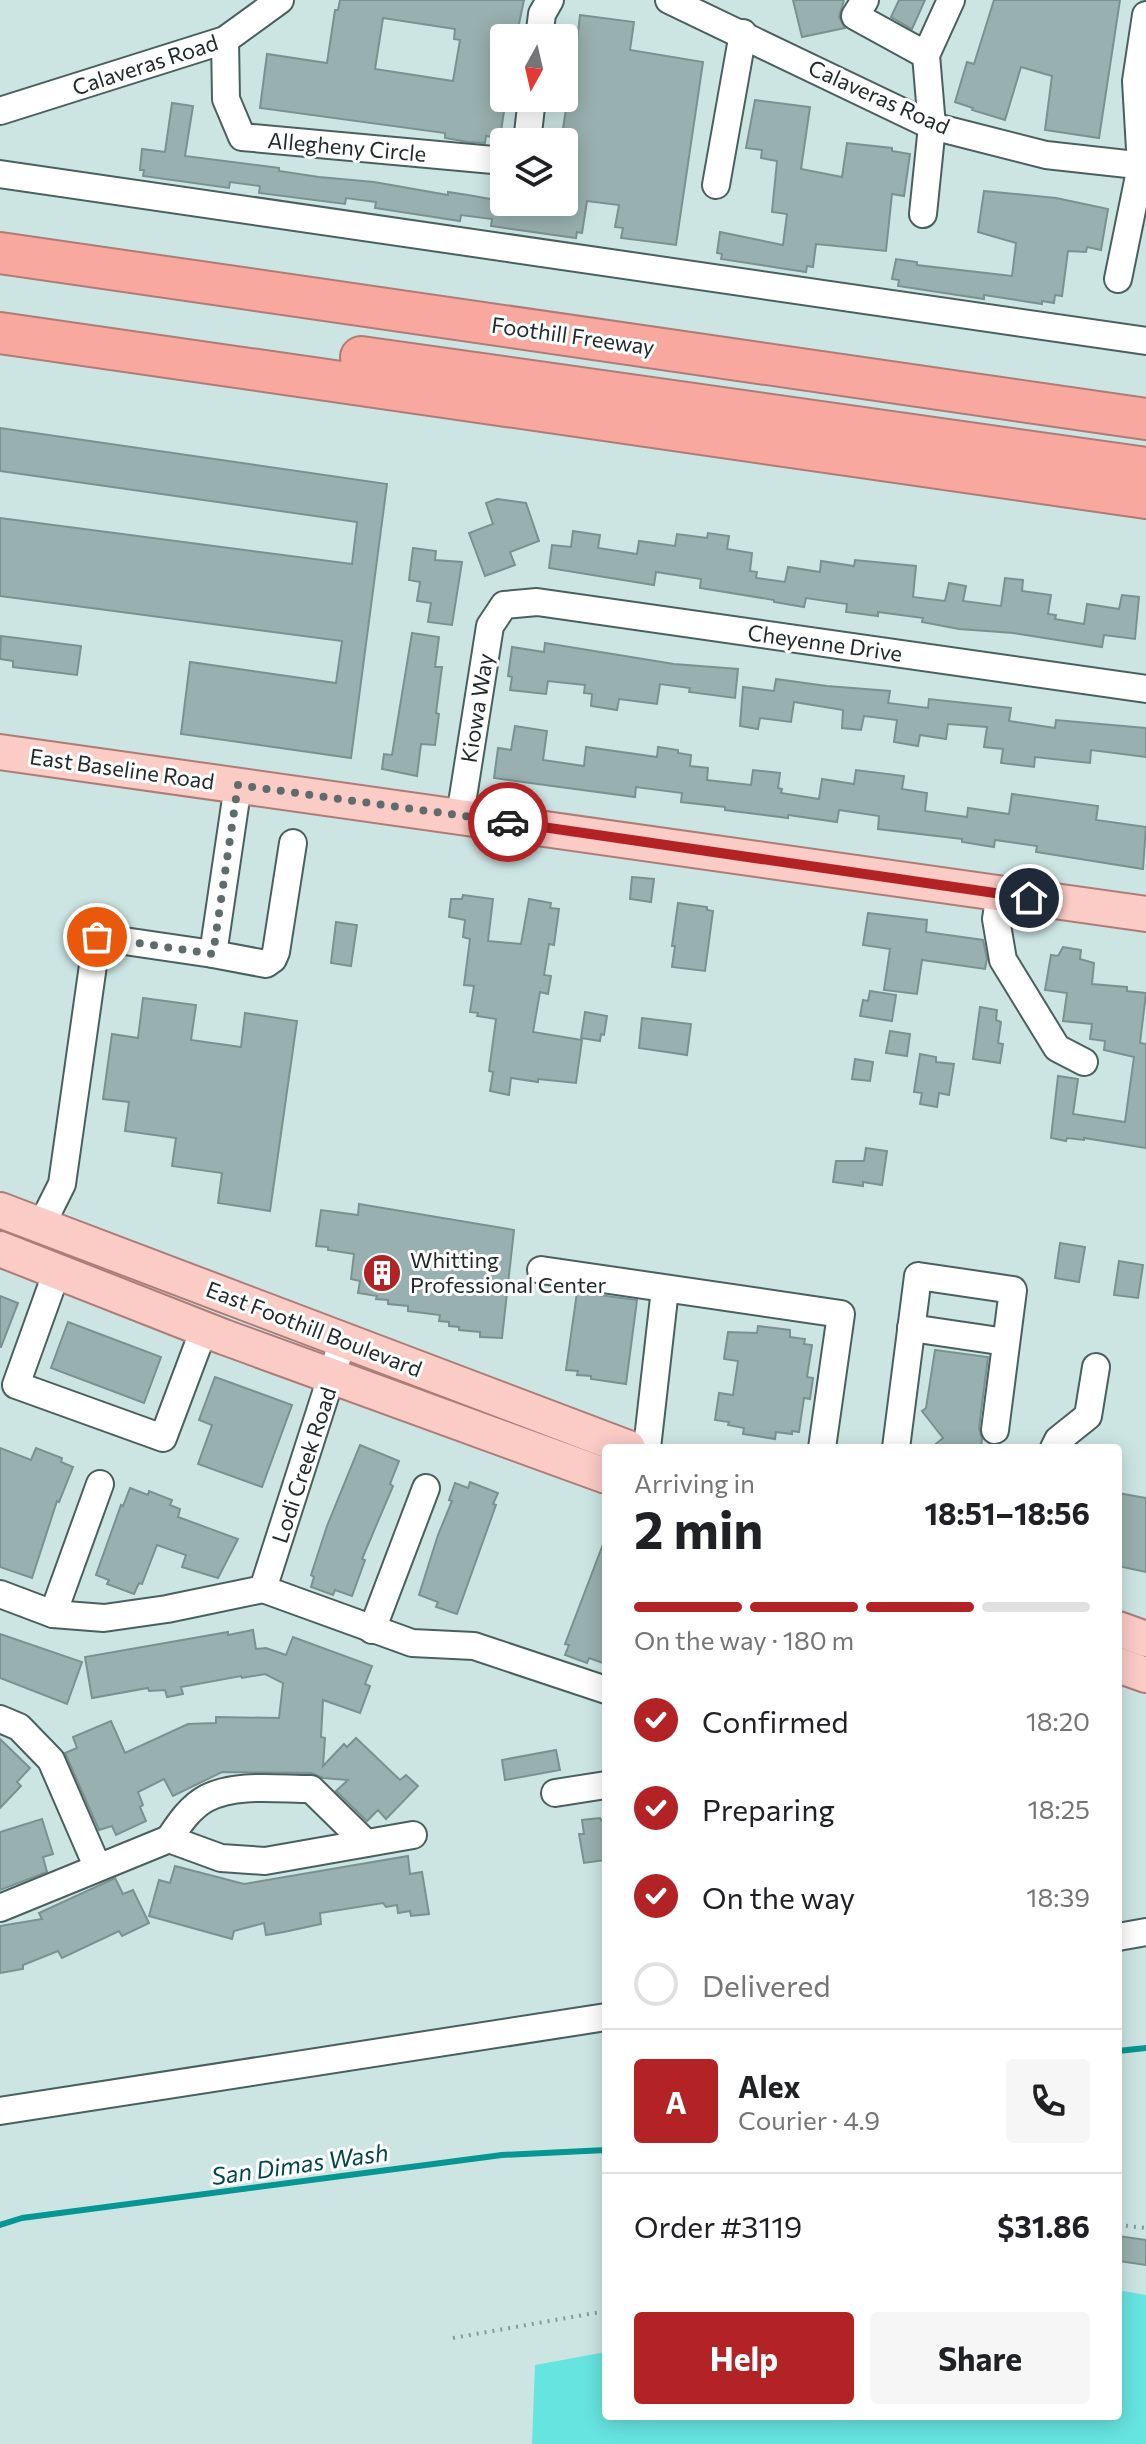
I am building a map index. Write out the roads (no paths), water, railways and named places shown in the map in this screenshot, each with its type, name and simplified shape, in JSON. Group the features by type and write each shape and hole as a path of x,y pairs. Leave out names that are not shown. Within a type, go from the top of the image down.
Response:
{"highway":[{"name":"Foothill Freeway","path":"0,253 1146,419"},
{"path":"0,276 145,295 172,278"},
{"path":"0,308 483,373 1146,468"},
{"path":"0,333 1146,498"}],"main road":[{"name":"East Baseline Road","path":"0,752 1146,914"},
{"name":"East Foothill Boulevard","path":"0,1210 617,1444"},
{"name":"East Foothill Boulevard","path":"0,1249 332,1377 602,1474"},
{"path":"1122,1630 1146,1639"},
{"path":"1122,1666 1146,1675"}],"street":[{"name":"Calaveras Road","path":"0,111 225,40 280,0"},
{"path":"541,24 542,14 550,0"},
{"name":"Calaveras Road","path":"669,0 932,126 1046,155 1143,166"},
{"path":"865,0 855,16 926,55"},
{"path":"923,214 932,126 926,55 951,0"},
{"path":"1118,279 1143,166 1142,112 1136,81 1146,15"},
{"path":"716,185 743,33"},
{"name":"Allegheny Circle","path":"225,40 226,99 242,137 490,160"},
{"path":"0,174 1146,341"},
{"name":"Cheyenne Drive","path":"504,605 537,602 1146,689"},
{"name":"Kiowa Way","path":"460,816 490,626 504,605"},
{"path":"213,954 238,785"},
{"path":"41,1226 62,1184 97,937 266,964 276,952 293,843"},
{"path":"1000,893 996,919 1003,960 1057,1048 1084,1062"},
{"path":"541,1270 841,1314 823,1444"},
{"path":"57,1271 16,1385 163,1438 204,1329"},
{"path":"896,1444 918,1276 1013,1290 995,1430"},
{"path":"647,1444 665,1289"},
{"path":"911,1328 1006,1342"},
{"name":"Lodi Creek Road","path":"263,1589 343,1340"},
{"path":"1056,1444 1088,1416 1096,1367"},
{"path":"53,1614 100,1484"},
{"path":"372,1630 426,1488"},
{"path":"0,1594 53,1614 104,1618 167,1609 263,1589 412,1643 474,1646 602,1689"},
{"path":"0,1719 19,1727 51,1760 97,1866"},
{"path":"555,1793 602,1786"},
{"path":"0,1908 169,1839 186,1815 207,1798 246,1788 311,1789 366,1843"},
{"path":"169,1839 221,1858 265,1861 413,1835"},
{"path":"1122,1936 1146,1932"},
{"path":"0,2111 602,2018"}],"waterway":[{"name":"San Dimas Wash","path":"1122,2051 1146,2048"},
{"name":"San Dimas Wash","path":"0,2225 22,2218 502,2155 602,2150"}],"place":[{"name":"Whitting Professional Center","path":"382,1273"}]}
